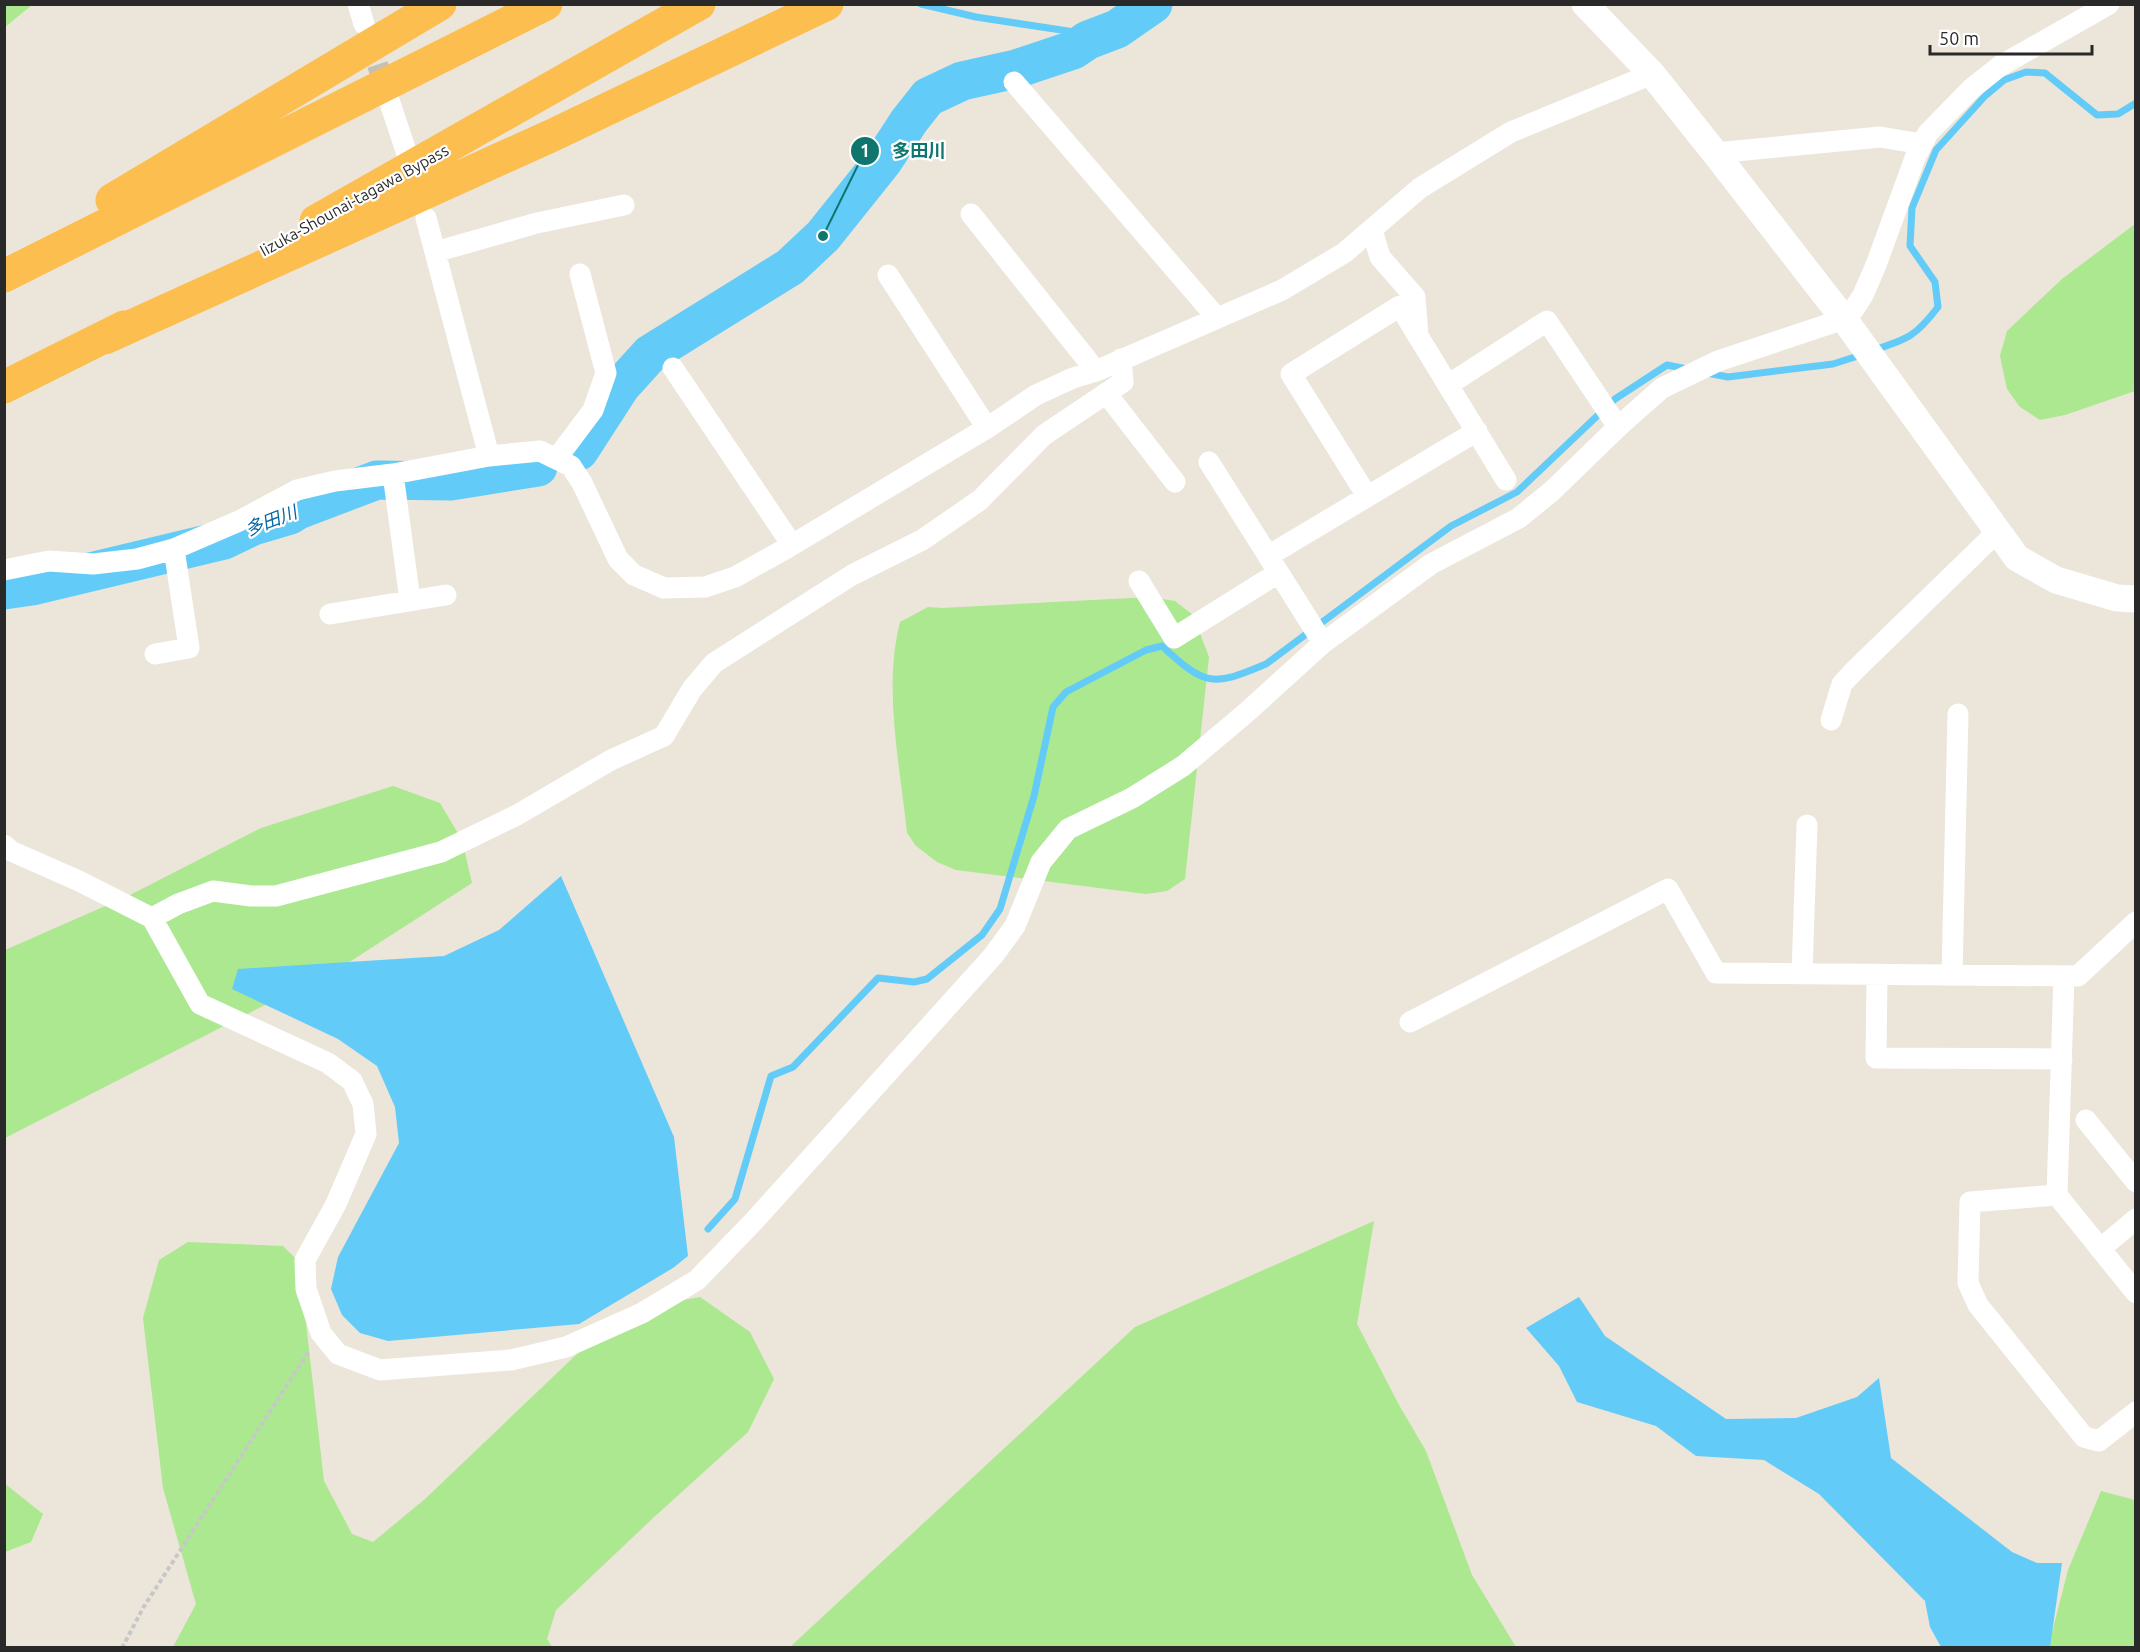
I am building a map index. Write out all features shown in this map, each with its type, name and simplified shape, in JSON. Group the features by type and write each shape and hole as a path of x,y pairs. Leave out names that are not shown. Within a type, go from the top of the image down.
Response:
{"highway":[{"path":"4,263 304,87 440,4"},
{"path":"4,276 546,4"},
{"name":"Iizuka-Shounai-tagawa Bypass","path":"4,387 105,338 287,238 699,4"},
{"path":"105,338 553,135 827,4"}],"street":[{"path":"1585,4 1653,74 1715,153 1844,319 2017,558 2056,580 2117,598 2136,599"},
{"path":"4,845 11,851 79,881 152,918 200,1004 328,1063 352,1081 363,1104 366,1134 336,1204 305,1260 306,1289 321,1333 338,1354 380,1370 511,1360 566,1347 642,1313 697,1280 762,1213 993,956 1015,926 1041,862 1068,829 1132,798 1183,766 1323,643 1431,564 1519,518 1552,491 1662,388 1718,361 1844,319 1854,309 1876,265 1915,159 1928,133 1971,89 2000,66 2109,4"},
{"path":"4,570 49,561 93,564 137,559 174,549 238,521 297,490 335,481 393,474 489,456 540,451 571,466 582,483 618,559 634,575 664,588 705,587 735,577 792,545 987,428 1036,395 1282,290 1344,253 1420,188 1511,132 1653,74"},
{"path":"1014,82 1217,318"},
{"path":"389,100 406,154"},
{"path":"1715,153 1880,137 1922,144"},
{"path":"435,252 537,223 624,205"},
{"path":"971,214 1096,371"},
{"path":"426,218 489,456"},
{"path":"1372,230 1380,257 1414,297 1418,336"},
{"path":"557,458 593,410 606,373 580,274"},
{"path":"888,275 987,428"},
{"path":"1367,496 1291,374 1400,306 1506,480"},
{"path":"1448,385 1547,321 1618,427"},
{"path":"152,918 178,904 213,891 252,896 276,896 441,852 517,815 611,760 664,736 692,689 714,663 852,575 922,540 980,500 1044,435 1123,382 1121,359"},
{"path":"673,368 792,545"},
{"path":"1106,393 1175,482"},
{"path":"1139,581 1174,638 1367,496 1477,431"},
{"path":"1209,462 1323,643"},
{"path":"393,474 410,600"},
{"path":"1831,720 1842,684 1997,532"},
{"path":"155,654 189,648 174,549"},
{"path":"330,614 446,595"},
{"path":"1952,975 1958,714"},
{"path":"1802,974 1807,825"},
{"path":"1410,1022 1668,889 1716,973 2078,976 2136,922"},
{"path":"1877,975 1876,1058 2062,1059"},
{"path":"2064,976 2057,1195 2136,1293"},
{"path":"2086,1120 2136,1182"},
{"path":"2057,1195 1970,1202 1968,1283 1978,1305 2084,1437 2099,1441 2136,1412"},
{"path":"2100,1249 2136,1219"}],"path":[{"path":"122,1647 143,1608 321,1333"}],"green space":[{"path":"5,4 32,4 32,5 5,27"},
{"path":"2135,224 2135,391 2065,415 2040,420 2020,407 2007,389 2000,356 2007,331 2062,279"},
{"path":"1150,597 1175,601 1193,615 1209,657 1185,879 1167,891 1146,894 956,870 937,862 916,846 907,833 894,727 893,674 900,622 928,607"},
{"path":"393,786 440,803 462,840 472,883 351,961 5,1138 5,950 128,896 261,828"},
{"path":"1374,1221 1357,1324 1426,1451 1472,1575 1516,1647 790,1647 1135,1327"},
{"path":"188,1242 283,1246 299,1262 324,1481 352,1534 373,1542 425,1499 621,1312 700,1297 750,1332 774,1379 748,1432 556,1610 547,1639 552,1647 173,1647 196,1604 163,1488 143,1318 159,1260"},
{"path":"4,1483 43,1514 31,1542 5,1552"},
{"path":"2101,1491 2135,1500 2135,1647 2048,1648 2068,1570"}],"water":[{"path":"561,876 674,1137 688,1256 673,1268 579,1324 388,1341 360,1333 342,1315 331,1289 338,1257 399,1143 395,1107 377,1066 338,1039 232,989 238,969 444,956 499,930"},
{"path":"1579,1297 1605,1336 1726,1419 1796,1418 1857,1397 1879,1378 1891,1458 2012,1552 2037,1563 2062,1563 2050,1647 1941,1647 1930,1627 1925,1601 1819,1494 1764,1460 1696,1456 1656,1426 1577,1402 1559,1366 1526,1328"}],"waterway":[{"path":"921,4 976,17 1068,31 1088,40"},
{"name":"多田川","path":"579,451 621,386 650,354 790,267 823,236 883,161 928,97 962,81 1016,69 1073,50 1088,40 1117,29 1153,4"},
{"path":"1874,350 1910,335 1924,324 1938,307 1935,282 1910,246 1912,208 1936,150 1985,96 2004,80 2026,72 2045,73 2097,115 2118,114 2136,103"},
{"path":"1707,373 1728,377 1833,364 1861,355"},
{"path":"708,1229 735,1199 771,1076 793,1067 878,978 914,982 927,979 982,935 1000,909 1034,796 1053,707 1066,692 1146,650 1162,646 1189,669 1210,679 1233,677 1266,664 1451,526 1517,492 1615,399 1667,365 1687,369"},
{"name":"多田川","path":"4,590 32,586 224,540 253,526 290,515 377,480 451,481 538,467"}],"tunnel":[{"path":"368,35 388,97"}],"place":[{"name":"多田川","path":"823,236"}]}
